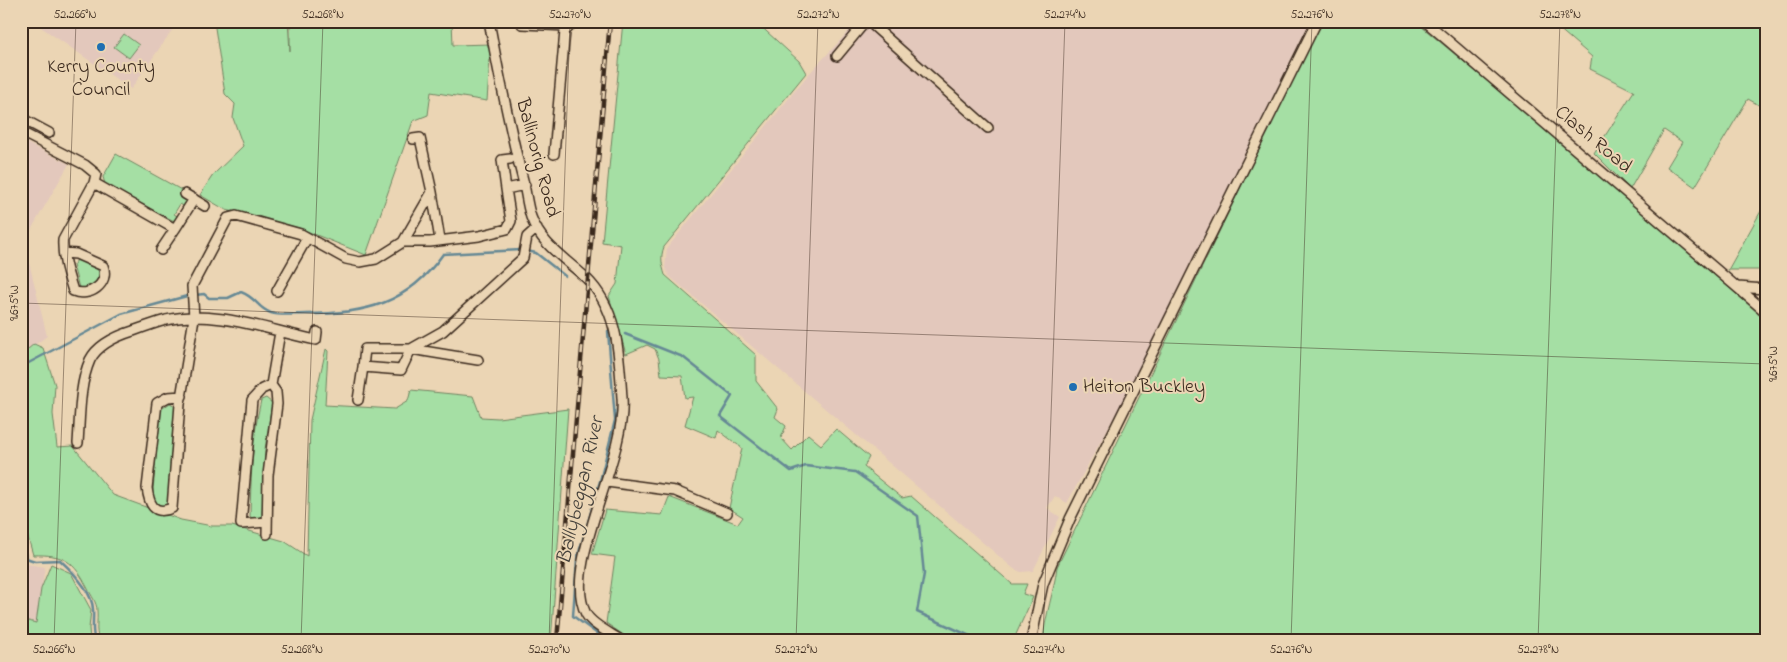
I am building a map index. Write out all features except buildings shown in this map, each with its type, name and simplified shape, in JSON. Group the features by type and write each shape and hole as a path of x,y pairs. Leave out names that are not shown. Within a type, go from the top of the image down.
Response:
{"street":[{"name":"Ballinorig Road","path":"489,21 508,122 531,216 549,246 587,279 600,296 615,327 619,350 622,418 607,482 593,525 580,578 581,599 587,616 622,641"},
{"path":"522,21 522,24 572,24"},
{"path":"837,56 867,21 988,128"},
{"path":"1032,641 1043,584 1067,525 1317,21"},
{"name":"Clash Road","path":"1425,21 1762,309"},
{"path":"554,154 565,31 572,24"},
{"path":"21,118 49,133"},
{"path":"21,132 93,170 96,174 94,183 64,240 64,253 73,291 79,294 88,292 102,284 105,278 103,266 76,254 64,253"},
{"path":"414,139 420,138 440,240"},
{"path":"403,242 480,236 507,229 511,221 502,160 510,159"},
{"path":"94,183 175,228"},
{"path":"506,189 524,185"},
{"path":"182,396 168,397 157,403 148,495 149,502 153,508 165,510 172,508 182,396 194,318 192,286 228,218 236,216 307,238 346,259 360,262 376,259 403,242 432,192"},
{"path":"185,194 205,206"},
{"path":"162,250 194,200"},
{"path":"363,367 401,370 411,350 442,331 523,258 527,237 537,228"},
{"path":"276,291 307,238"},
{"path":"1738,287 1765,288"},
{"path":"1762,309 1757,299 1765,288"},
{"path":"78,443 84,384 91,360 102,346 120,335 166,320 194,318 228,320 316,340 317,332"},
{"path":"267,534 268,475 277,404 276,392 271,385 280,332"},
{"path":"358,400 365,349 411,350 478,360"},
{"path":"267,522 241,524 244,467 252,400 262,389 271,385"},
{"path":"607,482 675,491 728,513"}],"shaded area":[{"path":"32,21 167,21 175,26 131,89"},
{"path":"858,21 1310,21 1163,326 1134,381 1067,503 1055,496 1047,508 1060,517 1033,571 1021,572 1014,569 669,276 665,268 667,248 807,76"},
{"path":"21,140 69,164 24,242 47,336 21,355"},
{"path":"21,546 26,564 45,567 36,623 21,619"}],"green space":[{"path":"214,21 288,21 290,51 290,21 452,21 453,45 491,44 487,101 431,92 428,115 413,121 366,255 299,228 226,210 200,195 213,175 243,146 233,118 235,104 225,94"},
{"path":"623,21 671,21 681,30 689,21 755,21 799,61 806,73 664,247 662,261 665,275 756,355 756,381 778,409 775,417 786,426 781,438 792,450 808,434 821,445 836,429 869,457 864,467 902,498 911,496 1012,584 1027,584 1023,594 1033,597 1013,641 632,641 606,623 615,557 592,554 605,510 662,515 669,497 738,524 743,517 729,508 742,448 718,430 716,438 685,425 693,397 685,398 682,376 661,375 659,359 655,349 647,345 626,354 609,296 617,284 621,245 602,242"},
{"path":"1321,21 1415,21 1583,161 1766,320 1766,641 1043,641 1057,567"},
{"path":"1550,21 1766,21 1766,109 1748,99 1695,187 1667,167 1682,142 1664,130 1630,189 1594,153 1634,91 1590,69 1592,57"},
{"path":"124,34 139,45 129,58 114,47"},
{"path":"116,154 185,192 183,198 186,201 185,207 180,204 174,214 179,217 176,221 105,184 103,177"},
{"path":"1766,202 1766,270 1728,270"},
{"path":"78,259 99,271 103,278 96,285 82,289 79,288 73,265"},
{"path":"34,344 43,348 55,385 53,414 57,447 73,446 113,495 181,520 212,526 232,526 284,541 307,556 310,420 326,349 328,351 325,405 395,409 408,401 411,390 473,396 481,417 498,418 568,409 551,641 99,641 97,607 83,579 67,561 53,556 33,555 21,513 21,355"},
{"path":"266,398 272,403 265,449 262,516 258,519 252,519 250,516 254,443 261,400"},
{"path":"170,403 177,407 173,425 168,501 164,506 156,505 152,502 160,410"},
{"path":"51,564 71,573 91,610 90,641 21,641 21,619 36,623 41,589"}],"waterway":[{"name":"Ballybeggan River","path":"21,367 121,314 187,296 204,294 209,298 228,298 241,292 271,313 288,315 347,312 384,303 400,295 429,271 443,254 521,250"},
{"name":"Ballybeggan River","path":"527,251 536,253 565,276"},
{"name":"Ballybeggan River","path":"607,641 573,616 577,559 600,481 615,420 608,331"},
{"path":"625,334 683,357 732,396 720,416 791,471 806,466 855,472 918,516 924,574 917,612 981,641"},
{"path":"21,533 26,558 35,561 60,560 85,589 92,602 95,641"}],"railway":[{"path":"557,641 610,21"}],"place":[{"name":"Kerry County Council","path":"101,47"},
{"name":"Heiton Buckley","path":"1073,387"}]}
